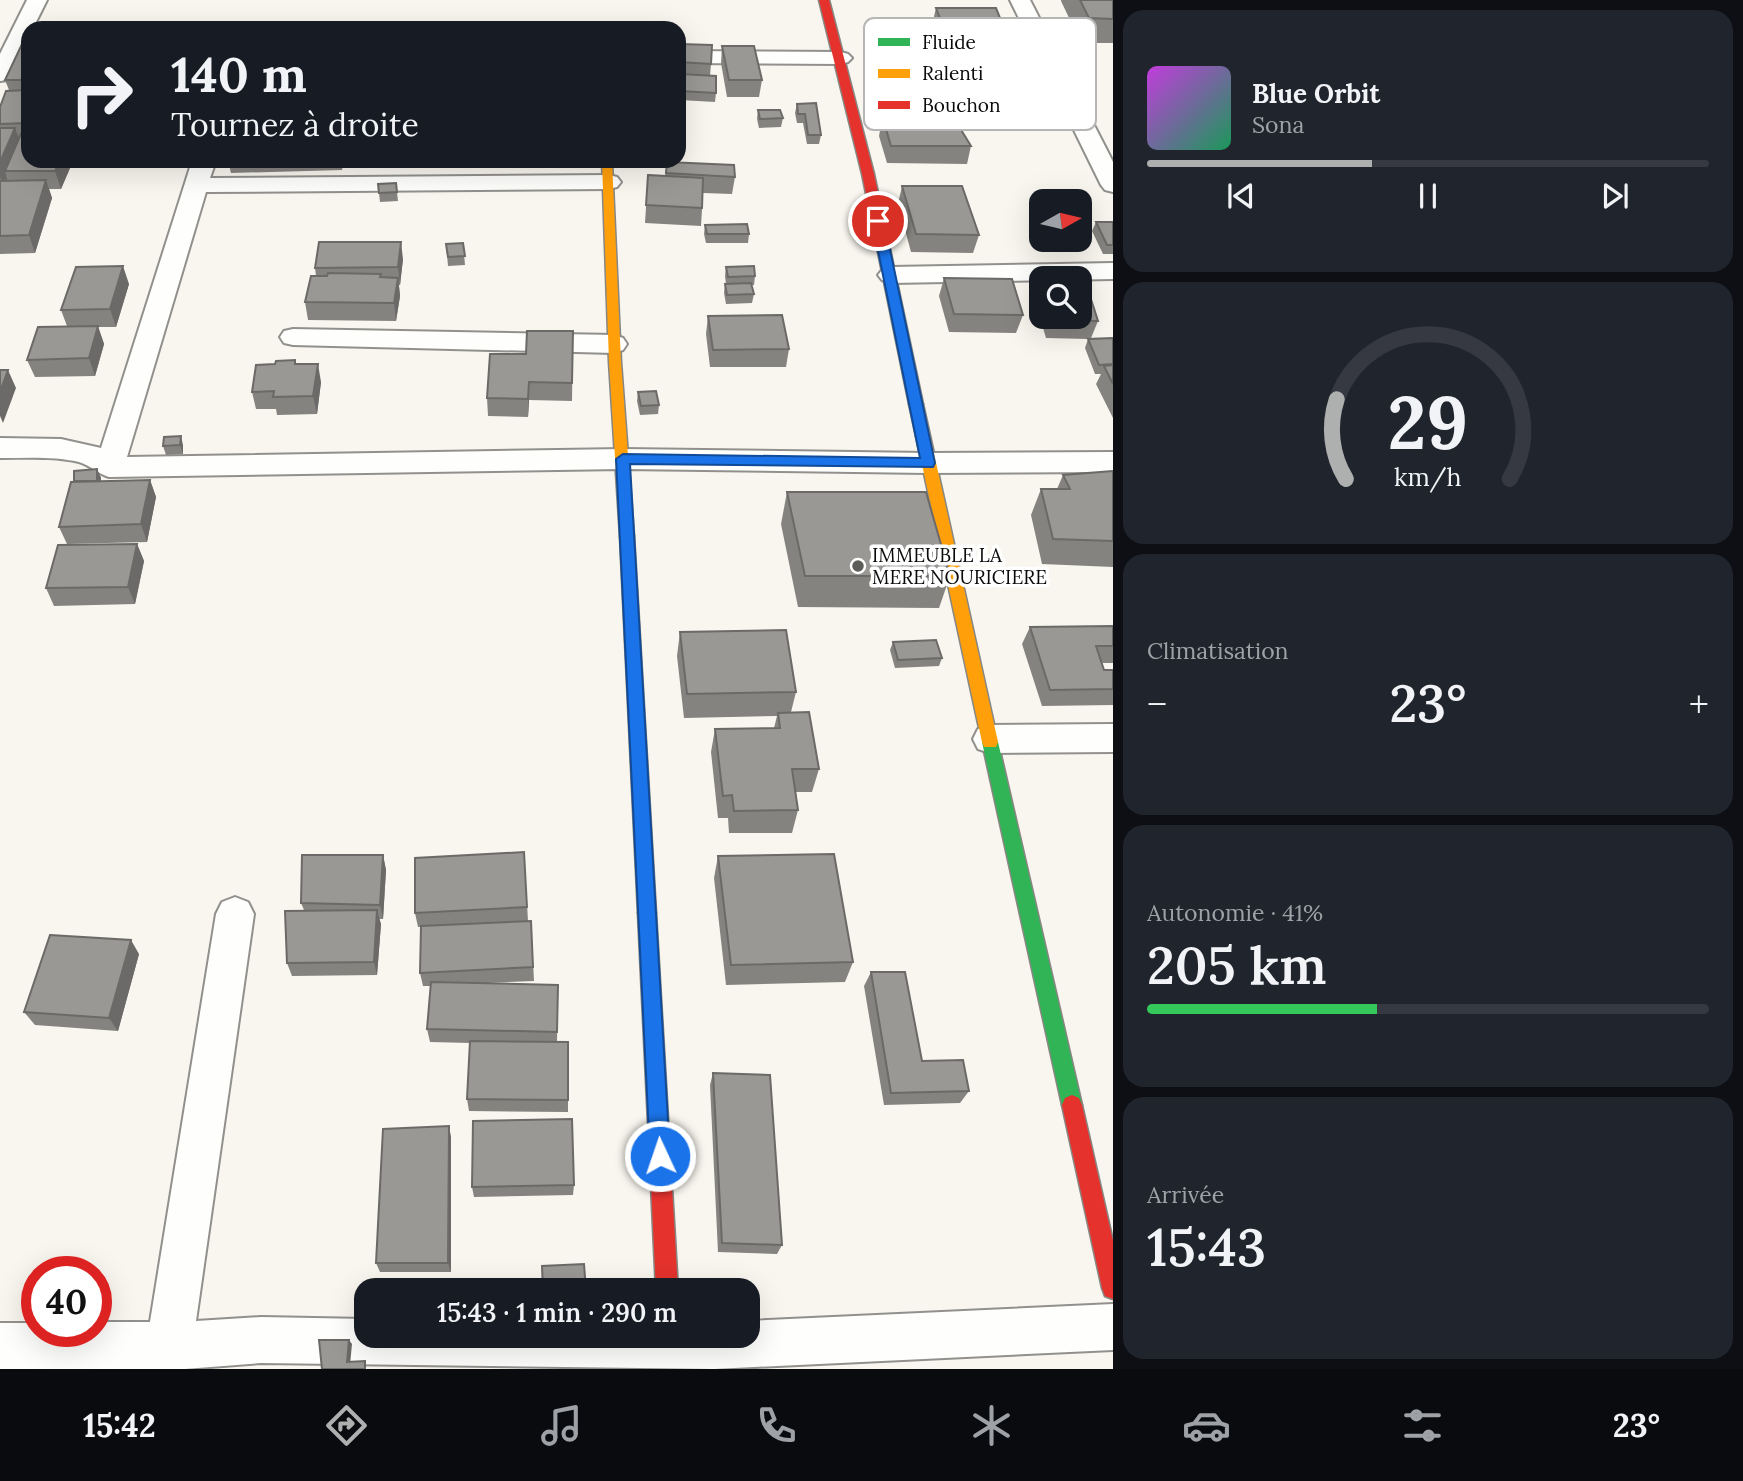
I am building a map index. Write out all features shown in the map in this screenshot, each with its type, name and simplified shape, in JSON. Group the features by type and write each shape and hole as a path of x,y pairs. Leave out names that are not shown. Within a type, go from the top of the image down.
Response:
{"street":[{"path":"30,21 37,0"},
{"path":"824,0 841,58 891,275 928,463 1113,1288"},
{"path":"1020,0 1029,18"},
{"path":"0,75 20,54"},
{"path":"686,57 841,58"},
{"path":"1085,130 1113,185"},
{"path":"109,467 200,173 608,171 614,344 623,459 666,1278"},
{"path":"891,275 1113,271"},
{"path":"293,337 614,344"},
{"path":"0,448 61,449 91,455 109,467 623,459 928,463 1113,462"},
{"path":"990,739 1113,738"},
{"path":"165,1357 236,914"},
{"path":"760,1339 1113,1327"},
{"path":"0,1346 165,1357 261,1340 354,1340"}],"building":[{"path":"1080,0 1113,0 1113,19 1089,18"},
{"path":"936,8 996,8 1000,18 940,18"},
{"path":"686,44 712,45 711,64 686,62"},
{"path":"21,46 21,80 5,80"},
{"path":"722,46 754,46 762,80 729,80"},
{"path":"686,74 716,76 716,93 686,91"},
{"path":"21,90 21,123 0,124 0,107 6,91"},
{"path":"816,103 821,135 808,135 805,114 798,114 797,104"},
{"path":"758,110 780,110 783,118 760,119"},
{"path":"0,128 15,128 0,162"},
{"path":"886,130 961,130 971,146 891,146"},
{"path":"21,134 21,168 56,168 55,171 5,171"},
{"path":"686,163 734,165 735,177 666,173 666,168 686,168"},
{"path":"648,175 703,178 702,208 646,205"},
{"path":"46,180 29,235 0,236 0,181"},
{"path":"396,183 397,192 379,193 378,184"},
{"path":"902,186 962,186 979,235 916,234"},
{"path":"1096,222 1113,222 1113,245 1107,245"},
{"path":"747,224 749,234 707,234 705,225"},
{"path":"319,242 401,242 398,267 315,268"},
{"path":"463,243 465,256 448,257 446,244"},
{"path":"123,266 110,309 61,310 76,267"},
{"path":"754,266 755,276 728,277 726,267"},
{"path":"328,273 381,274 380,277 398,278 394,303 305,302 311,276 327,276"},
{"path":"944,278 1012,279 1023,315 954,314"},
{"path":"751,283 754,294 727,295 725,284"},
{"path":"1092,302 1098,321 1092,321"},
{"path":"782,315 789,349 713,350 708,316"},
{"path":"98,326 89,358 27,360 38,327"},
{"path":"527,331 573,331 572,383 529,382 528,399 487,398 490,354 526,354"},
{"path":"1113,338 1113,364 1099,365 1088,339"},
{"path":"295,360 295,364 318,364 313,396 273,397 274,391 252,392 256,365"},
{"path":"1113,365 1113,384 1104,366"},
{"path":"0,370 8,370 0,392"},
{"path":"656,391 659,405 641,406 638,392"},
{"path":"181,436 180,445 163,446 164,437"},
{"path":"97,469 97,481 74,481 74,471"},
{"path":"1113,471 1113,541 1053,539 1041,489 1070,489 1063,475"},
{"path":"150,480 141,524 59,527 71,482"},
{"path":"787,492 926,492 950,576 805,576"},
{"path":"137,544 128,587 46,588 58,545"},
{"path":"1113,626 1113,646 1096,646 1104,670 1113,670 1113,689 1050,690 1030,627"},
{"path":"786,630 796,692 687,694 680,632"},
{"path":"936,640 942,658 898,660 893,642"},
{"path":"809,712 819,769 792,769 798,810 734,811 732,795 723,796 715,729 780,728 778,713"},
{"path":"524,852 527,907 415,913 415,858"},
{"path":"834,854 853,962 731,965 718,856"},
{"path":"302,855 383,855 380,905 301,903"},
{"path":"377,910 374,962 287,963 285,911"},
{"path":"531,921 533,967 420,973 421,926"},
{"path":"50,935 131,940 109,1018 24,1012"},
{"path":"871,972 905,972 922,1061 963,1060 969,1091 891,1093"},
{"path":"431,982 558,985 557,1032 427,1029"},
{"path":"470,1041 568,1042 568,1100 467,1099"},
{"path":"713,1073 770,1075 782,1245 722,1243"},
{"path":"572,1119 574,1185 472,1187 473,1121"},
{"path":"449,1126 448,1263 376,1263 383,1129"},
{"path":"584,1264 585,1278 542,1278 542,1266"},
{"path":"319,1340 349,1340 347,1362 365,1361 365,1369 322,1369"}],"traffic: fast":[{"path":"627,536 647,913"},
{"path":"990,742 1072,1105"}],"traffic: slow":[{"path":"607,168 615,362 627,536"},
{"path":"916,404 990,742"}],"traffic: jam":[{"path":"824,0 868,174 916,404"},
{"path":"647,913 666,1278"},
{"path":"1072,1105 1113,1288"}],"place":[{"name":"IMMEUBLE LA MERE NOURICIERE","path":"858,566"}],"route":[{"path":"660,1156 623,459 928,463 878,221"}]}
